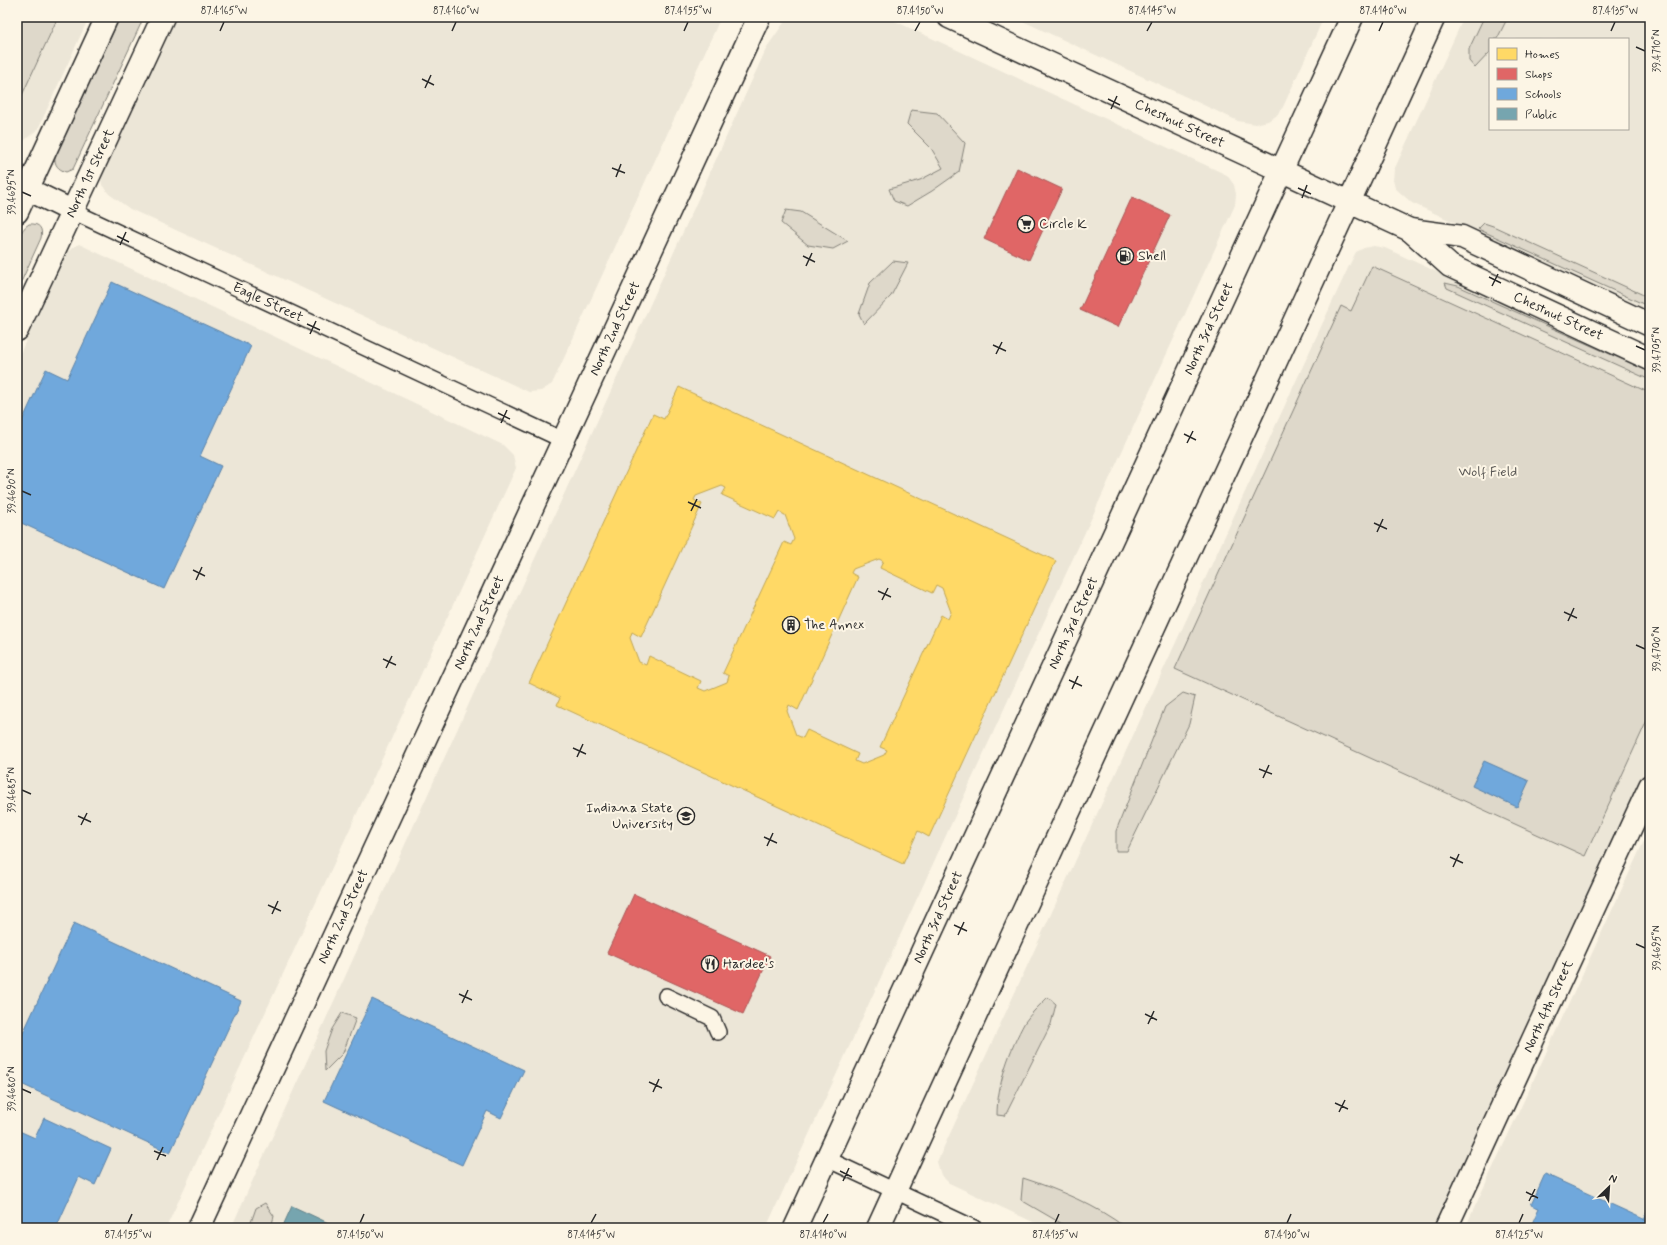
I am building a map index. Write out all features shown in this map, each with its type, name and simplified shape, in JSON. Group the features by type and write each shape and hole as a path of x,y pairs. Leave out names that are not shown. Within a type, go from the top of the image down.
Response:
{"main road":[{"path":"17,212 22,187 107,17"},
{"name":"North 1st Street","path":"17,330 162,17"},
{"name":"North 2nd Street","path":"198,1228 759,17"},
{"name":"Chestnut Street","path":"949,17 1410,230 1462,237 1650,325"},
{"name":"North 3rd Street","path":"795,1228 1352,17"},
{"path":"878,1228 1434,17"},
{"name":"Eagle Street","path":"22,187 72,211"},
{"name":"Chestnut Street","path":"1410,230 1450,266 1650,359"},
{"name":"North 4th Street","path":"1446,1228 1650,786"}],"lane":[{"name":"Eagle Street","path":"72,211 563,440"},
{"path":"666,996 712,1018 718,1032"},
{"path":"827,1159 974,1228"}],"shaded area":[{"path":"17,17 89,17 38,129 17,145"},
{"path":"175,17 721,17 552,384 541,391 529,392 130,209 109,194 102,185 101,178"},
{"name":"Indiana State University","path":"788,17 886,17 1227,175 1234,185 1236,194 1235,205 766,1228 231,1228 767,47"},
{"path":"1014,17 1324,17 1283,107 1276,116 1268,121 1255,124 1238,121"},
{"path":"1464,17 1650,17 1650,312 1412,203 1395,188 1393,180 1394,170"},
{"path":"79,244 503,445 513,455 516,468 166,1228 17,1228 17,360 65,255"},
{"path":"1374,246 1385,248 1650,370 1650,763 1436,1228 1046,1228 949,1183 941,1175 937,1162 1348,268 1356,252 1364,248"},
{"path":"1650,828 1650,1228 1465,1228"}],"green space":[{"path":"17,17 58,17 17,106"},
{"path":"120,17 144,17 73,169 66,172 57,166 55,156"},
{"path":"1484,17 1508,17 1498,38 1489,38 1489,53 1475,68 1469,61 1469,49"},
{"path":"911,110 937,113 965,143 959,172 907,206 894,201 889,189 920,180 943,168 931,148 907,124"},
{"path":"786,210 801,212 848,241 833,249 808,245 781,223"},
{"path":"1484,223 1650,298 1650,307 1478,229"},
{"path":"29,224 36,224 40,227 42,232 41,238 17,291 17,245 23,229"},
{"path":"893,261 908,263 891,296 864,324 859,314 870,283"},
{"name":"Wolf Field","path":"1372,266 1650,393 1650,714 1585,856 1175,669 1341,306 1351,311"},
{"path":"1445,283 1458,286 1650,372 1650,380 1447,288"},
{"path":"1183,693 1195,697 1189,724 1127,851 1116,851 1116,831 1165,707"},
{"path":"1048,997 1056,1004 1051,1024 1005,1116 997,1115 999,1091 1005,1067 1014,1044 1027,1019"},
{"path":"342,1013 356,1018 343,1053 325,1071 324,1051 332,1029"},
{"path":"1023,1178 1050,1187 1090,1205 1126,1228 1074,1228 1064,1225 1021,1200"},
{"path":"265,1203 274,1216 271,1228 249,1228 256,1208"}],"building: Homes":[{"name":"The Annex","path":"679,387 1056,561 929,837 918,831 903,864 557,705 560,698 529,683 653,414 664,419","holes":["722,486 726,488 722,495 775,519 779,512 785,515 794,539 791,545 784,542 723,673 729,676 727,682 705,691 698,688 701,681 649,656 646,665 639,662 630,638 632,632 641,637 702,504 694,500 696,496","879,559 883,561 880,568 932,593 936,585 942,588 951,612 948,619 941,615 880,747 887,750 884,755 862,764 855,761 858,754 807,730 803,738 796,735 787,711 789,705 798,710 858,577 851,573 853,569"]}],"building: Shops":[{"path":"1017,168 1062,189 1029,260 984,239"},
{"path":"1132,197 1170,215 1118,327 1080,310"},
{"path":"634,894 770,956 743,1014 607,953"}],"building: Schools":[{"path":"112,282 251,346 200,456 221,466 164,589 17,521 17,432 46,369 67,379"},
{"path":"1484,761 1529,781 1517,807 1472,786"},
{"path":"74,923 241,1001 170,1153 17,1082 17,1046"},
{"path":"372,999 524,1070 501,1118 487,1111 462,1165 324,1101"},
{"path":"44,1118 111,1149 95,1185 79,1177 56,1228 17,1228 17,1130 35,1138"},
{"path":"1545,1174 1650,1222 1650,1228 1530,1228 1539,1208 1531,1205"},
{"path":"1650,1207 1650,1222 1644,1220"}],"building: Public":[{"path":"292,1206 339,1228 282,1228"}],"place":[{"name":"Circle K","path":"1026,224"},
{"name":"Shell","path":"1125,256"},
{"name":"The Annex","path":"791,625"},
{"name":"Indiana State University","path":"686,816"},
{"name":"Hardee's","path":"710,964"}]}
